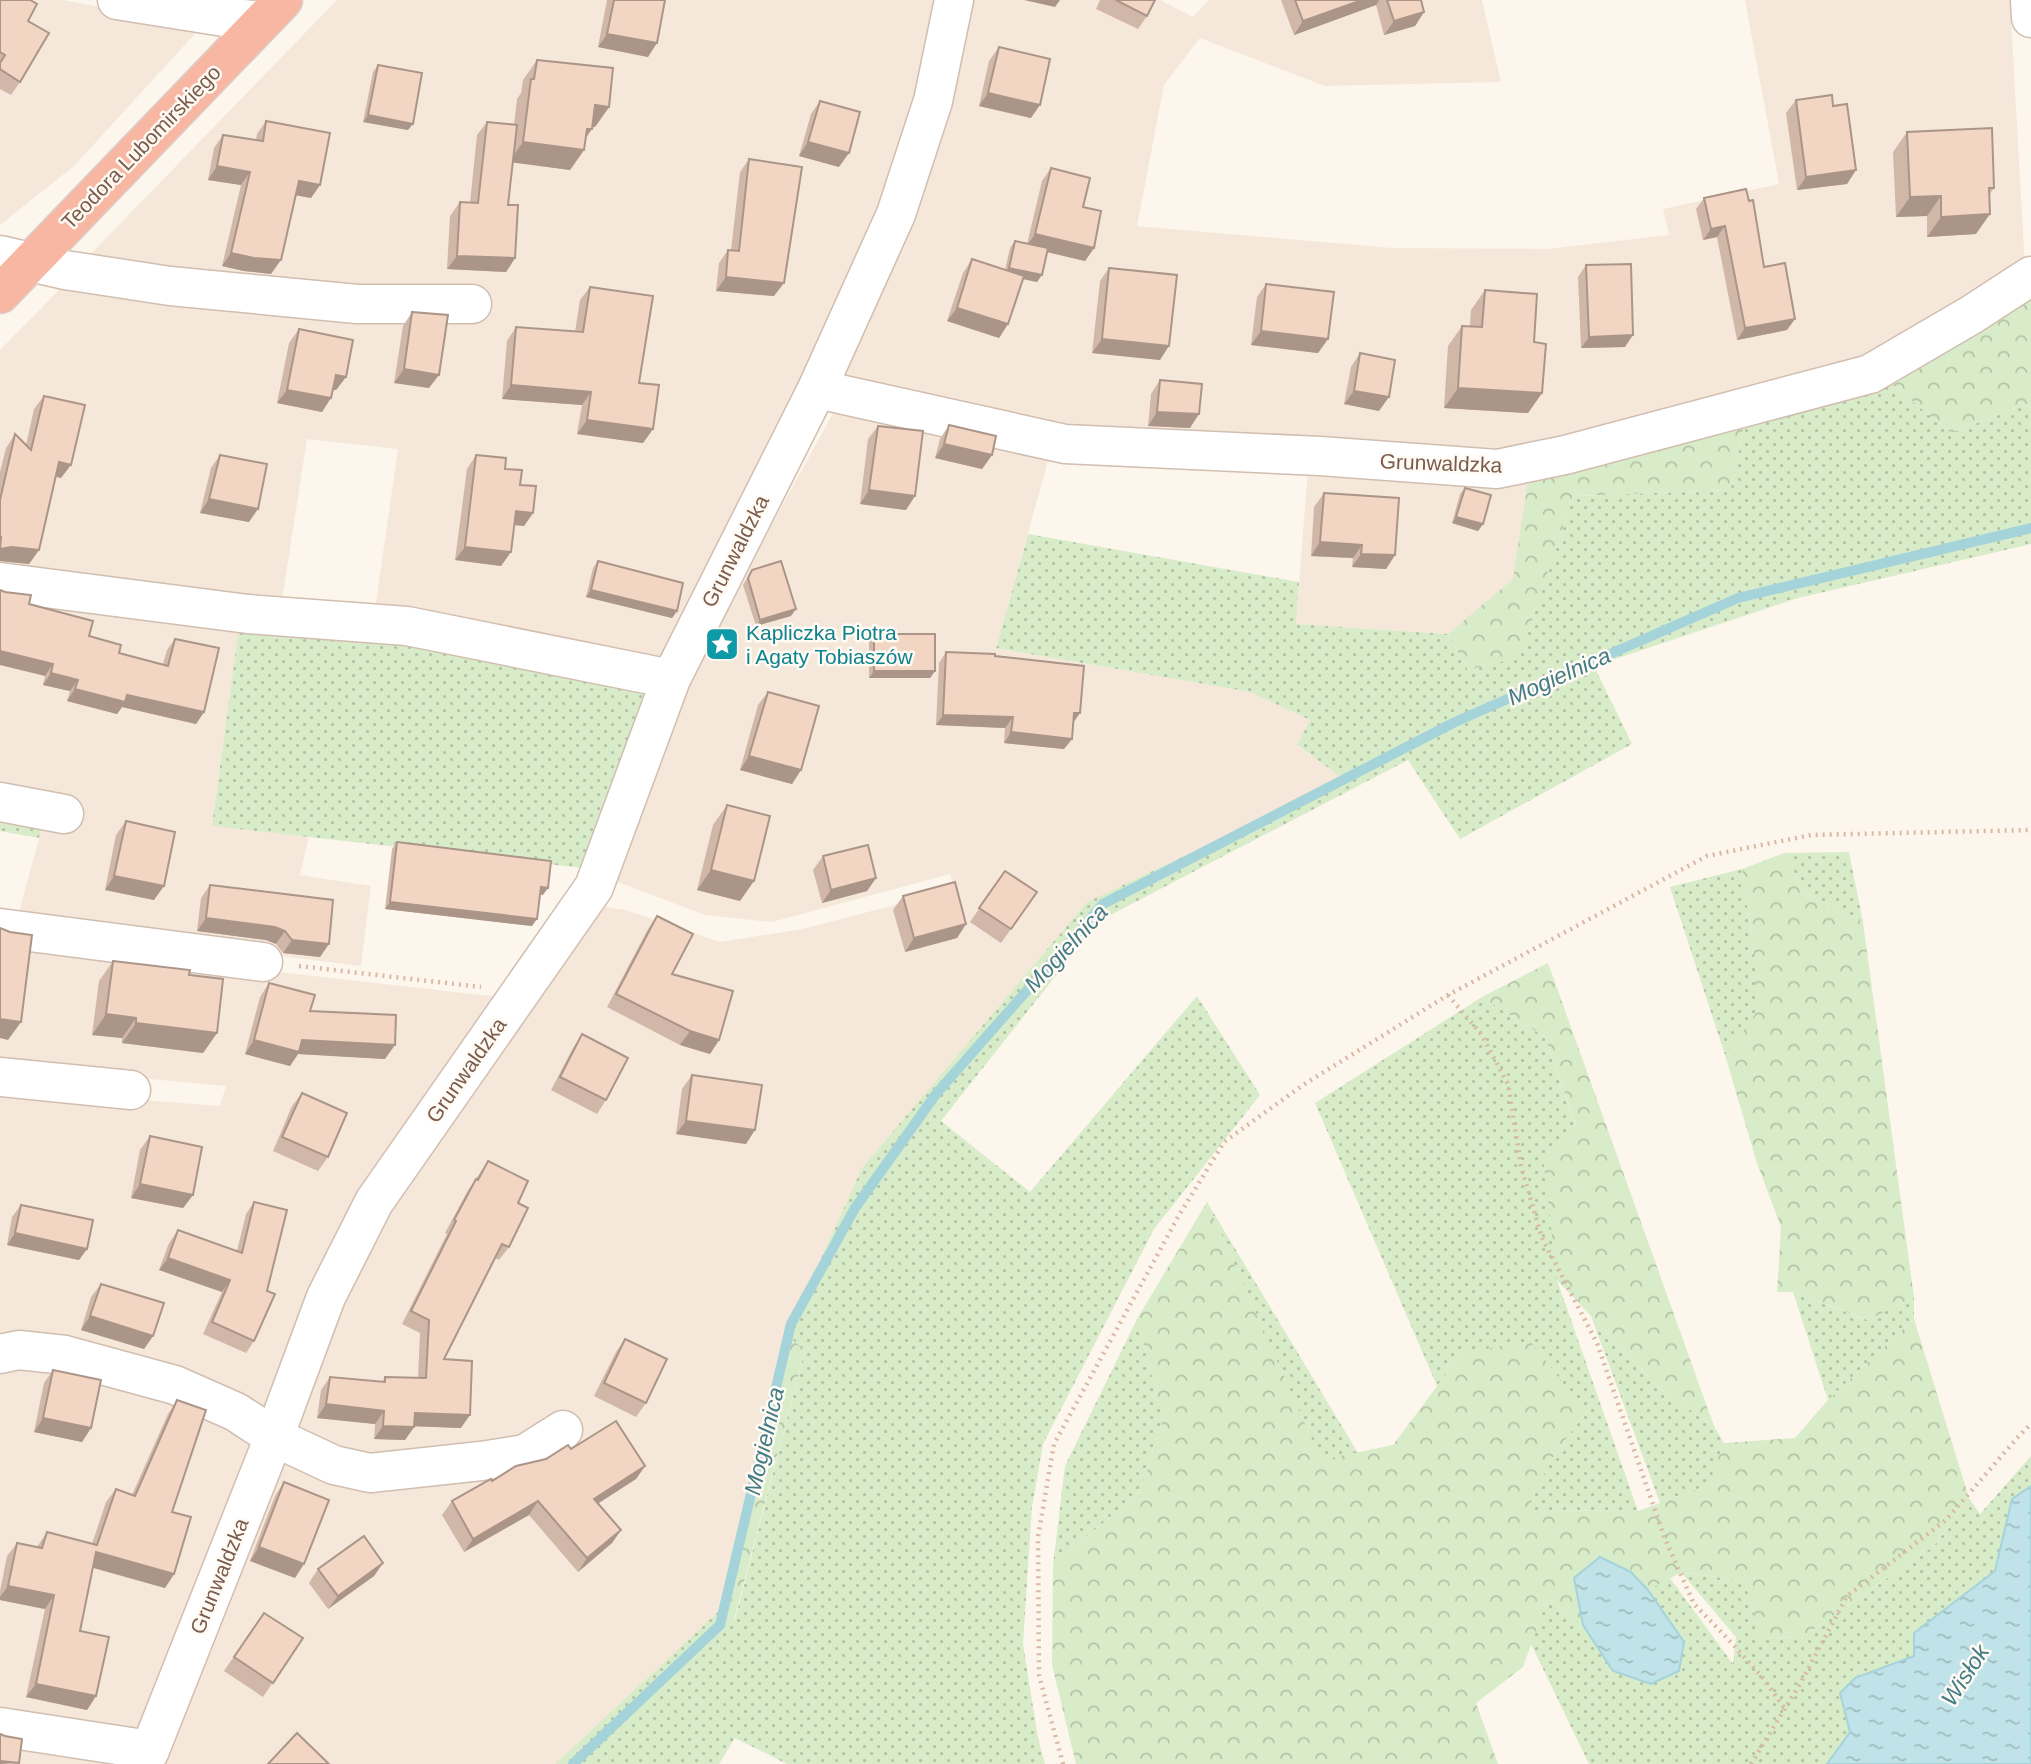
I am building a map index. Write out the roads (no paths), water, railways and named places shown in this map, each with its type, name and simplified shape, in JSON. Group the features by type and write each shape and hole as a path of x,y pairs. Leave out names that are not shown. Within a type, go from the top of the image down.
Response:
{"highway":[{"name":"Teodora Lubomirskiego","path":"0,294 15,259 273,11"}],"street":[{"path":"117,0 224,18 273,11"},
{"name":"Grunwaldzka","path":"146,1757 274,1437 326,1297 374,1202 594,887 671,679 817,389 896,214 933,101 954,0"},
{"path":"2031,0 2031,18"},
{"path":"15,259 65,270 183,287 357,304 472,304"},
{"name":"Grunwaldzka","path":"817,389 1065,443 1320,456 1497,469 1565,455 1870,374 1971,316 2031,276"},
{"path":"0,582 248,614 407,626 671,679"},
{"path":"0,802 64,814"},
{"path":"0,928 263,962"},
{"path":"0,1077 131,1090"},
{"path":"0,1354 19,1350 65,1356 175,1385 236,1412 274,1437 334,1465 370,1474 525,1454 563,1430"},
{"path":"0,1727 146,1757"}],"water":[{"name":"Wisłok","path":"2031,1486 2031,1764 1827,1764 1850,1732 1840,1693 1855,1678 1914,1656 1914,1633 1995,1571 2012,1499"},
{"path":"1600,1557 1631,1572 1648,1590 1684,1642 1679,1671 1651,1684 1613,1671 1583,1625 1574,1578"}],"waterway":[{"name":"Mogielnica","path":"573,1764 720,1625 791,1324 855,1208 936,1094 1103,904 1455,722 1738,598 2031,528"}],"place":[{"name":"Kapliczka Piotra i Agaty Tobiaszów","path":"722,644"}]}
